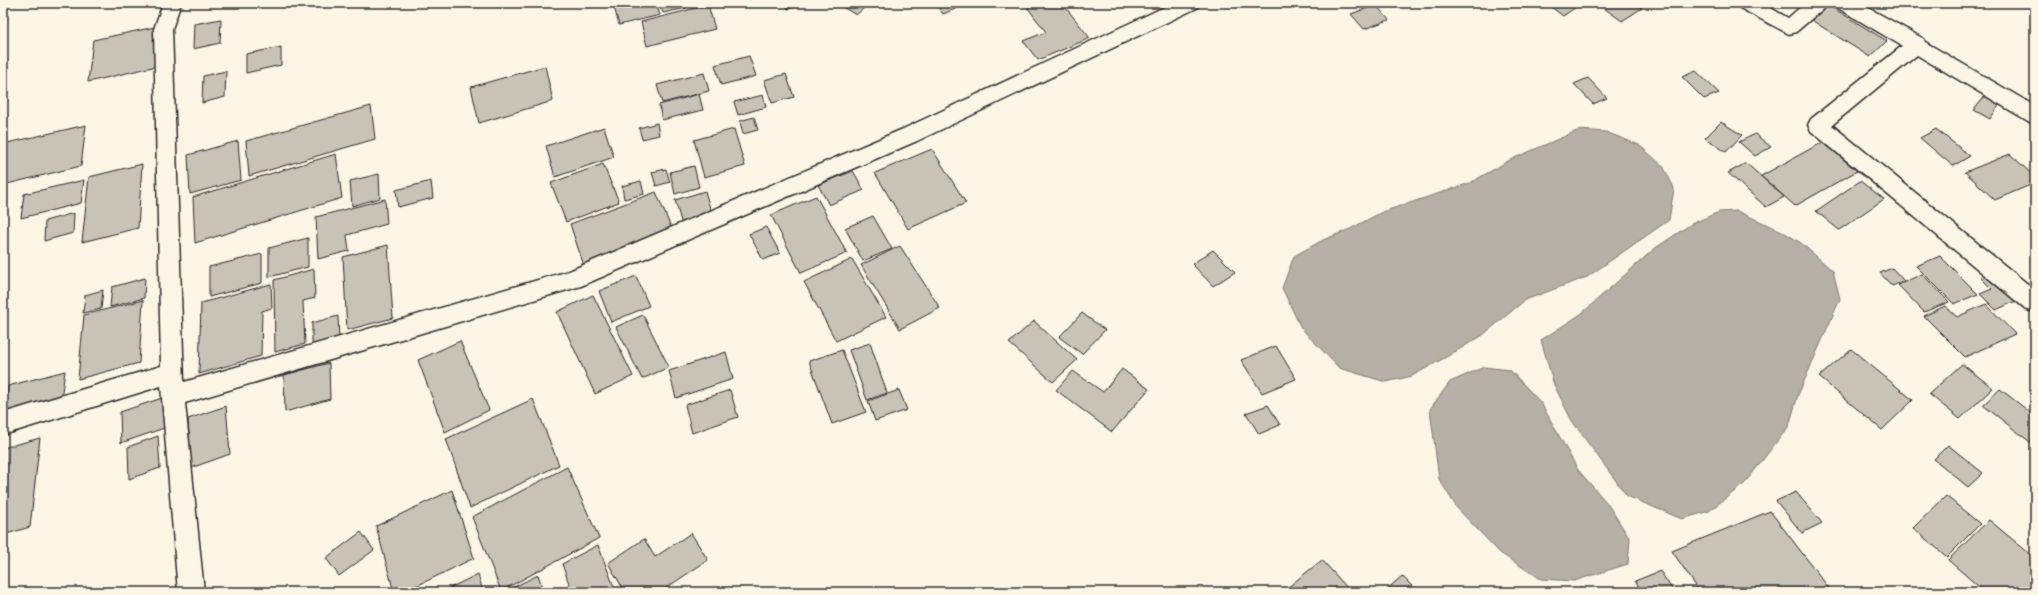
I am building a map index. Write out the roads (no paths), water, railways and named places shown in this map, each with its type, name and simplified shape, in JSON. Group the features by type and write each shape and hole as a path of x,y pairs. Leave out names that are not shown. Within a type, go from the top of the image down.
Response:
{"street":[{"path":"172,3 163,29 172,384 191,592"},
{"path":"3,424 172,384 573,279 910,135 1190,3"},
{"path":"1747,3 1789,27 1817,3"},
{"path":"1845,3 2035,116"},
{"path":"1916,44 1818,125 2035,303"}]}
